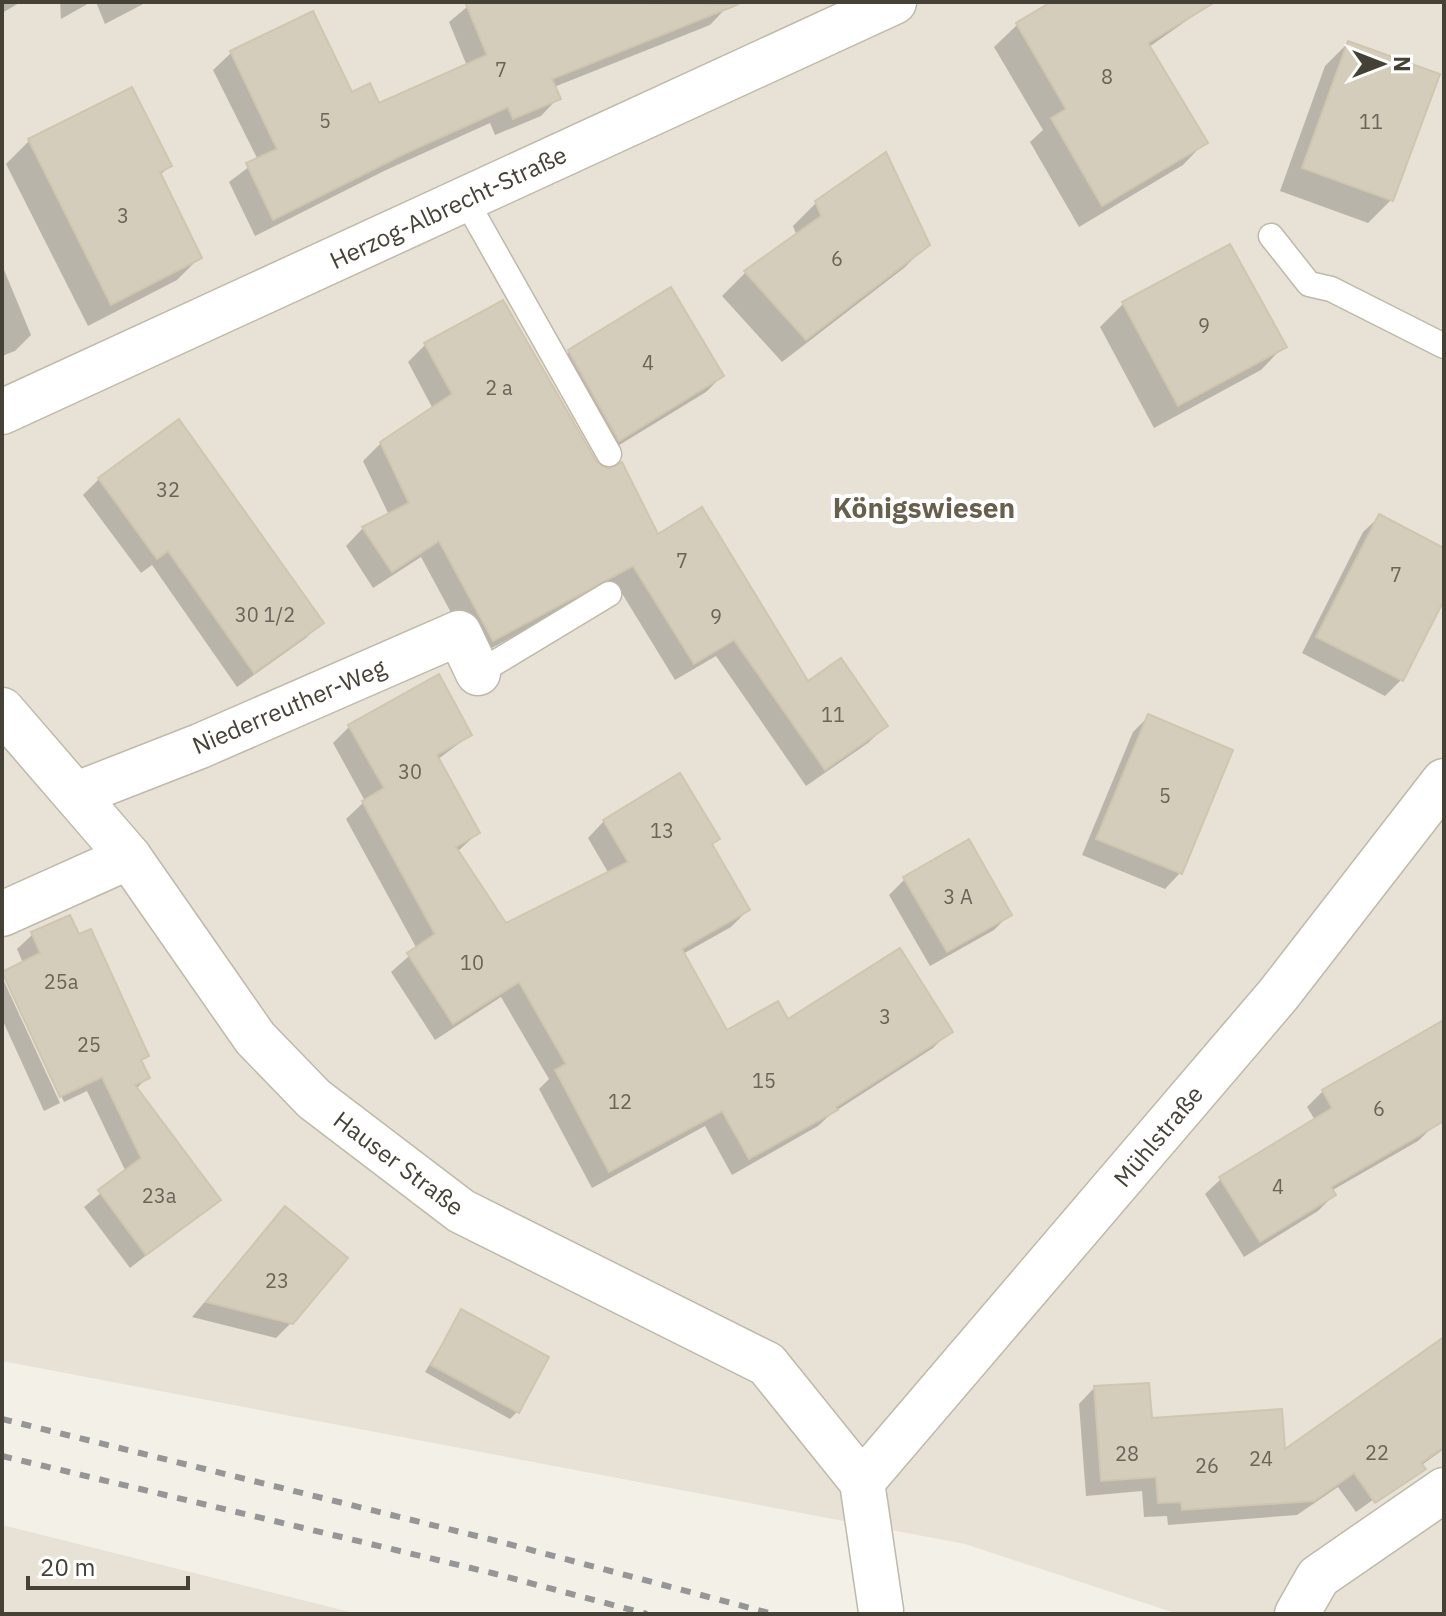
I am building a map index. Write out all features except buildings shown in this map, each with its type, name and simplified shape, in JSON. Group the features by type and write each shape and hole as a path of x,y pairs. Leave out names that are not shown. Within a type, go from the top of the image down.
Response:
{"street":[{"name":"Herzog-Albrecht-Straße","path":"2,412 894,2"},
{"name":"Niederreuther-Weg","path":"77,794 200,746 459,633 478,673"},
{"name":"Hauser Straße","path":"2,710 129,857 255,1038 314,1099 461,1211 767,1364 862,1482"},
{"name":"Mühlstraße","path":"862,1482 1278,995 1444,781"},
{"path":"2,914 129,857"},
{"path":"862,1482 881,1611"},
{"path":"1297,1614 1318,1577 1444,1490"}],"lane":[{"path":"465,199 609,454"},
{"path":"1271,236 1309,284 1331,289 1444,346"},
{"path":"478,673 609,594"}],"shaded area":[{"path":"2,2 1444,2 1444,1614 1178,1614 965,1544 2,1361"},
{"path":"2,1525 358,1614 2,1614"}],"railway":[{"path":"2,1419 497,1541 773,1614"},
{"path":"2,1456 492,1573 647,1614"}],"district":[{"name":"Königswiesen","path":"924,507"}]}
